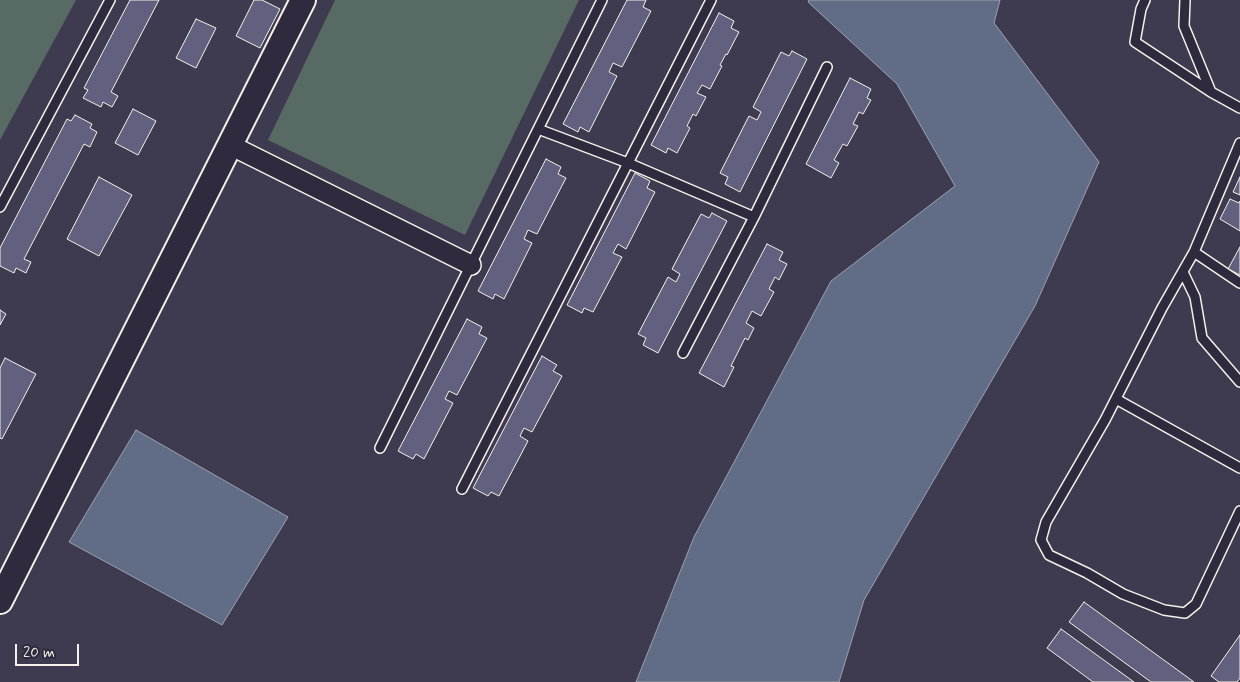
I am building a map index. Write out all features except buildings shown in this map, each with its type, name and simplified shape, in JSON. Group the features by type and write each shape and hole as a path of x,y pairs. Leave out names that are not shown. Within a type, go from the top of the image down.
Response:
{"street":[{"path":"0,600 303,0"},
{"path":"230,145 471,265"}],"lane":[{"path":"0,206 110,0"},
{"path":"380,448 602,0"},
{"path":"462,489 711,0"},
{"path":"1145,0 1141,9 1135,42 1211,92 1240,108"},
{"path":"1185,0 1184,26 1211,92"},
{"path":"683,353 754,217 827,67"},
{"path":"538,129 628,162 754,217"},
{"path":"1240,143 1194,252 1116,398 1046,522 1041,540 1049,555 1087,573 1123,594 1164,610 1185,613 1196,604 1240,511"},
{"path":"1194,252 1240,283"},
{"path":"1182,272 1195,297 1202,338 1240,382"},
{"path":"1116,398 1240,468"}],"green space":[{"path":"0,0 76,0 0,140"},
{"path":"335,0 579,0 465,235 268,140"}],"water":[{"path":"809,0 1000,0 994,23 1099,162 1035,306 864,600 839,682 636,682 694,537 831,281 955,186 897,84 808,2"},
{"path":"136,430 288,517 222,625 69,542"}]}
